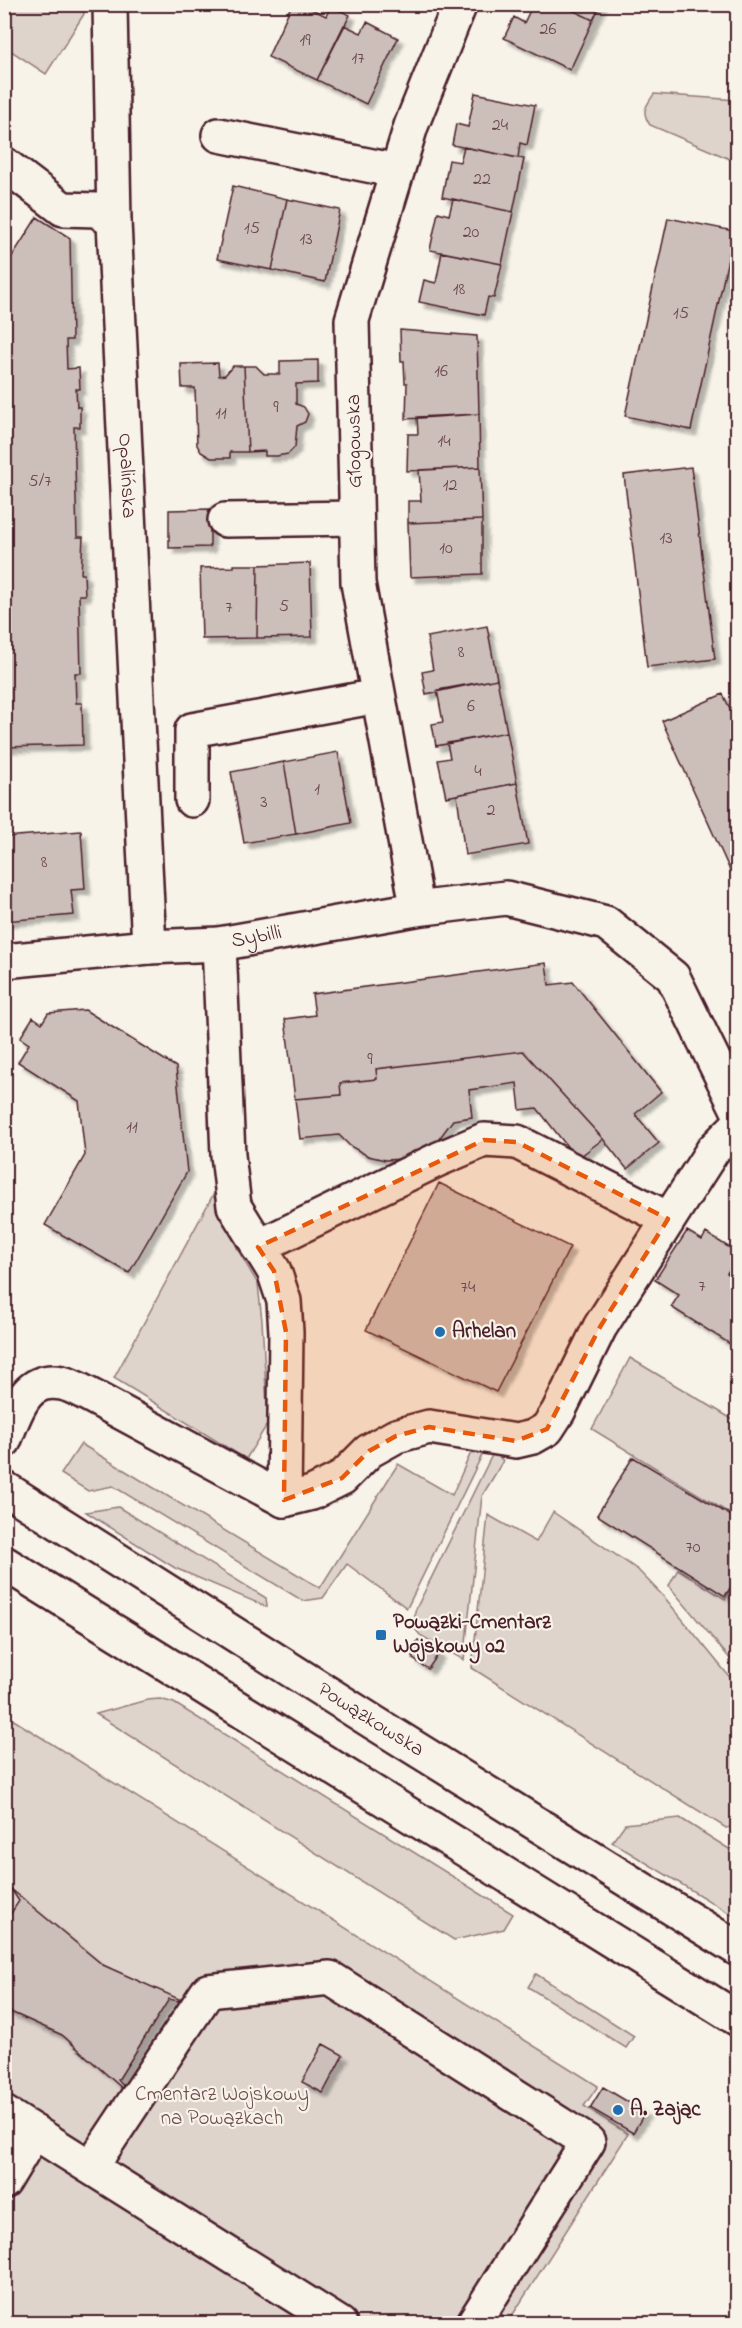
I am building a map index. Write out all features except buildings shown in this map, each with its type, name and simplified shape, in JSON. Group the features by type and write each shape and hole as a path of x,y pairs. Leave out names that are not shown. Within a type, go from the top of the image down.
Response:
{"street":[{"name":"Opalińska","path":"110,4 114,222 149,947"},
{"name":"Głogowska","path":"414,890 358,583 352,320 411,126 450,8"},
{"path":"219,135 397,171"},
{"path":"4,164 63,208 97,210 114,222"},
{"path":"225,520 356,518"},
{"path":"192,800 192,730 378,696"},
{"name":"Sybilli","path":"4,961 149,947 219,944 416,909 507,898 606,923 673,977 738,1110"},
{"path":"219,944 228,1155 234,1206 274,1271 284,1301 286,1332 284,1500"},
{"path":"4,1441 24,1396 40,1384 62,1383 93,1397 284,1500 312,1492 342,1478 369,1451 396,1436 429,1427 516,1441 533,1437 546,1429 558,1412 600,1327 712,1149 738,1125"},
{"path":"258,1247 439,1159 484,1140 517,1142 668,1219"},
{"name":"Powązkowska","path":"4,1488 373,1722 738,1949"},
{"path":"4,1563 738,2019"},
{"path":"91,2167 208,1991 330,1978 588,2142 473,2324"},
{"path":"4,2113 340,2324"},
{"path":"4,2182 34,2132"}],"highlighted area":[{"path":"484,1140 517,1142 668,1219 600,1327 547,1429 516,1441 429,1427 396,1436 369,1451 342,1478 284,1500 286,1332 274,1271 258,1247"}],"green space":[{"path":"12,4 83,5 84,14 46,74 5,47"},
{"path":"654,94 737,100 737,162 650,125 645,109"},
{"path":"737,471 737,568 732,513 733,475"},
{"path":"213,1195 239,1252 258,1284 268,1423 246,1459 114,1378"},
{"path":"630,1358 737,1422 737,1518 592,1429"},
{"path":"81,1444 320,1588 398,1464 452,1495 473,1448 484,1451 407,1608 347,1564 323,1598 303,1601 113,1486 88,1491 61,1474"},
{"path":"496,1453 503,1461 482,1496 464,1660 420,1635 415,1629 415,1611 492,1455"},
{"path":"118,1507 266,1598 267,1607 175,1568 86,1512"},
{"path":"553,1512 638,1570 665,1598 737,1686 736,1826 726,1828 472,1668 488,1515 536,1542"},
{"path":"678,1569 725,1599 737,1580 737,1667 669,1586"},
{"path":"160,1699 174,1703 513,1914 504,1929 454,1940 96,1714 147,1700"},
{"name":"Cmentarz Wojskowy na Powązkach","path":"4,1714 598,2086 584,2106 628,2134 510,2319 516,2323 5,2323"},
{"path":"680,1818 737,1854 737,1918 612,1842 625,1824"},
{"path":"536,1974 634,2036 626,2048 528,1987"}],"place":[{"name":"Arhelan","path":"440,1332"},
{"name":"Powązki-Cmentarz Wojskowy 02","path":"381,1635"},
{"name":"A. Zając","path":"618,2110"}]}
